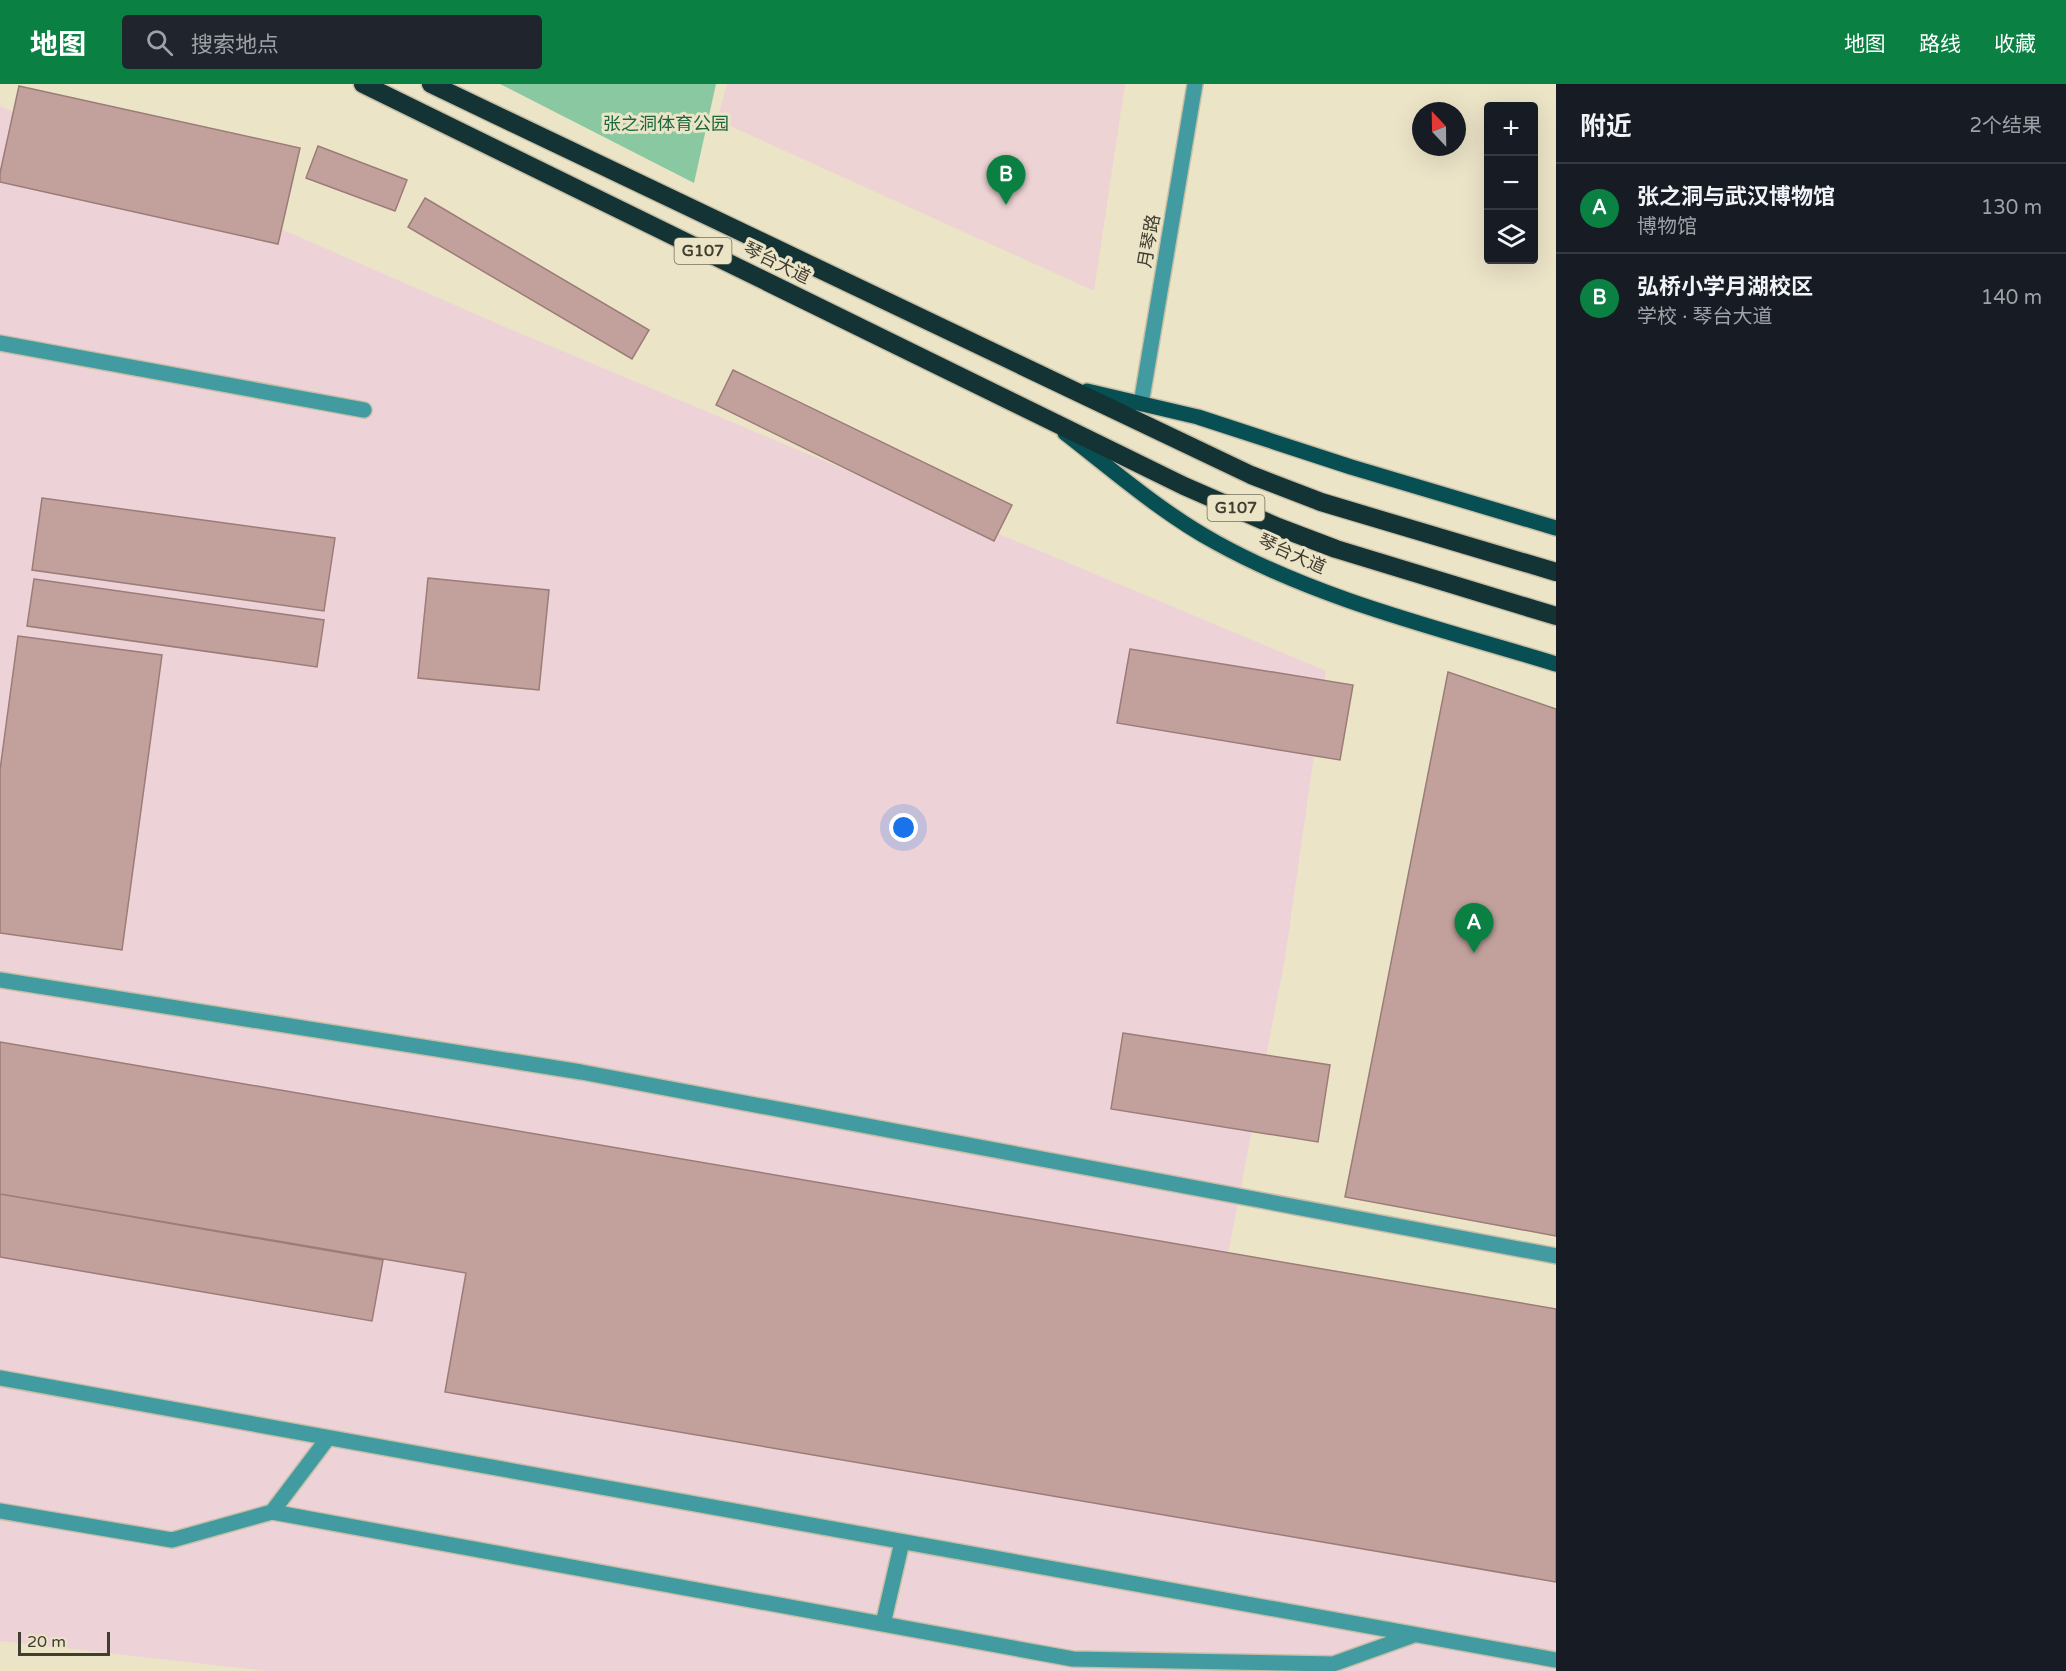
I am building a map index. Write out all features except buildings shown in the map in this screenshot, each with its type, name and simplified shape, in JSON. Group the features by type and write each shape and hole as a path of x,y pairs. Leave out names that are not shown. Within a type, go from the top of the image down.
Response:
{"highway":[{"name":"琴台大道","path":"363,84 1184,486 1278,527 1336,549 1556,616"},
{"name":"琴台大道","path":"430,84 1251,476 1321,502 1556,572"}],"main road":[{"name":"琴台大道","path":"1059,384 1198,417 1351,467 1556,528"},
{"name":"琴台大道","path":"1044,417 1171,515 1216,543 1334,596 1556,664"}],"street":[{"name":"月琴路","path":"1141,404 1195,84"},
{"path":"0,343 364,410"},
{"path":"0,980 581,1072 1556,1256"},
{"path":"0,1378 1556,1660"},
{"path":"272,1512 328,1438"},
{"path":"0,1511 172,1540 272,1512 1073,1659 1333,1664 1416,1635"},
{"path":"884,1624 902,1542"}],"shaded area":[{"path":"727,84 1125,84 1094,291 717,120"},
{"path":"0,106 505,327 1326,671 1285,958 1225,1270 1556,1313 1556,1671 266,1671 0,1641"}],"green space":[{"name":"张之洞体育公园","path":"500,84 716,84 694,183"}],"place":[{"name":"弘桥小学月湖校区","path":"1006,205"},
{"name":"张之洞与武汉博物馆","path":"1474,953"}]}
